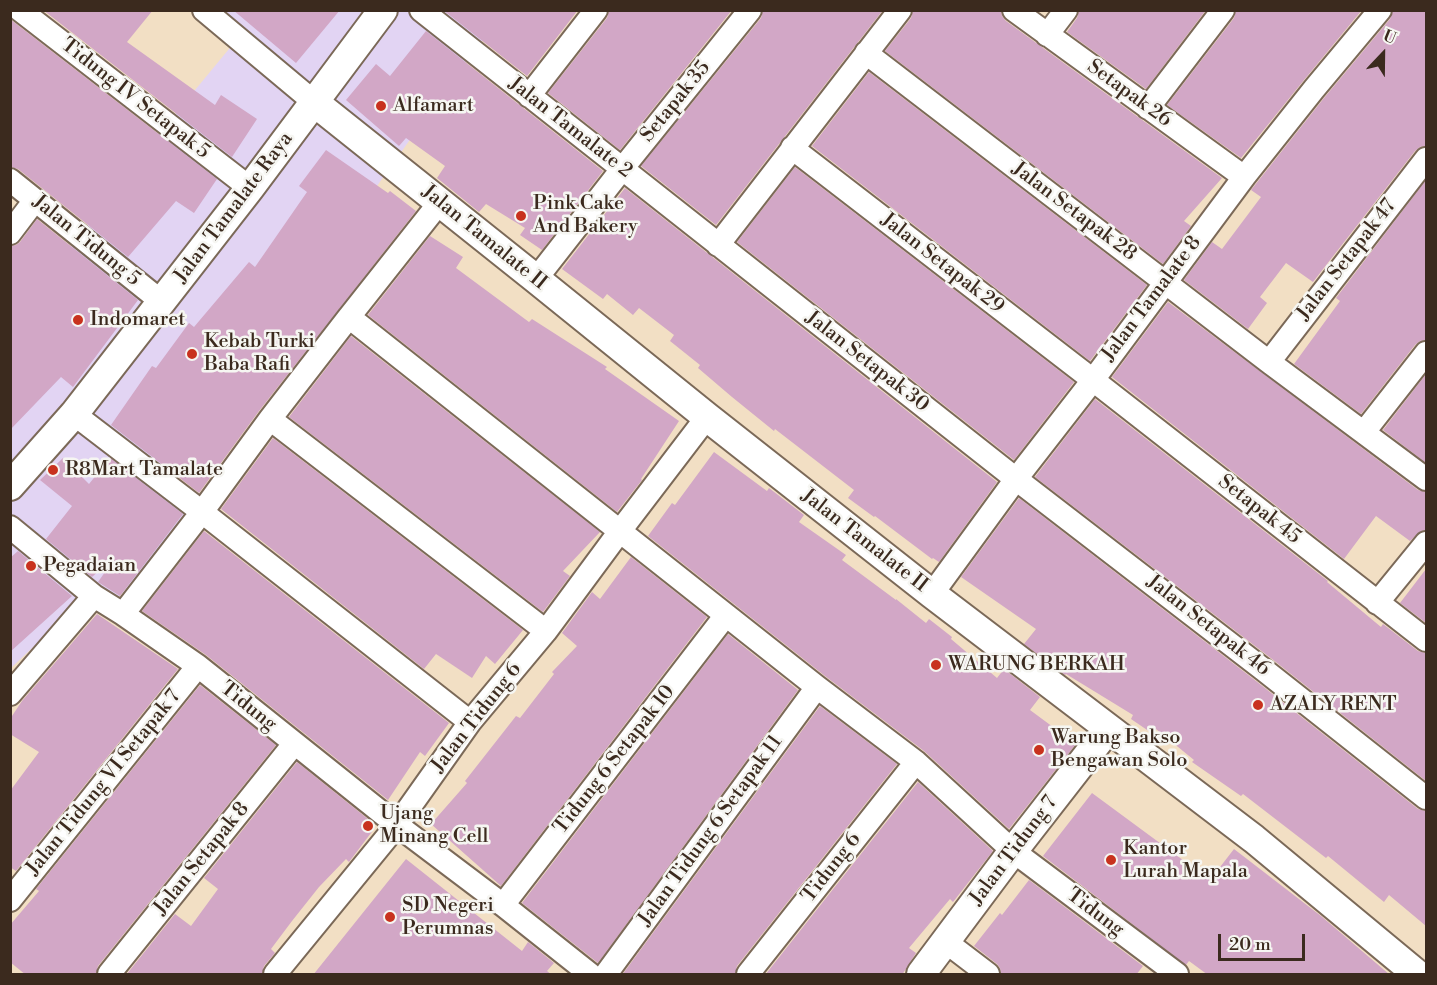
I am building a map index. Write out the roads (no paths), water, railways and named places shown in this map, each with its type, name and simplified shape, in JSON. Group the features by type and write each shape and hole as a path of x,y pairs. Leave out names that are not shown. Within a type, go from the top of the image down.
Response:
{"street":[{"name":"Tidung IV Setapak 5","path":"20,10 250,188"},
{"path":"204,10 314,102"},
{"name":"Jalan Tamalate Raya","path":"10,486 74,414 162,302 383,10"},
{"name":"Jalan Tamalate 2","path":"421,10 718,245"},
{"path":"530,96 596,10"},
{"name":"Setapak 35","path":"536,279 750,10"},
{"path":"718,245 900,10"},
{"name":"Setapak 26","path":"1014,10 1244,177"},
{"path":"1047,35 1066,10"},
{"path":"1148,108 1223,10"},
{"name":"Jalan Tamalate 8","path":"932,594 1244,177 1380,10"},
{"name":"Jalan Setapak 28","path":"866,53 1269,362 1426,479"},
{"name":"Jalan Tamalate II","path":"314,102 932,594 1254,839 1417,975"},
{"name":"Jalan Setapak 29","path":"792,148 1093,380"},
{"name":"Jalan Setapak 47","path":"1269,362 1426,159"},
{"name":"Jalan Tidung 5","path":"10,180 162,302"},
{"path":"10,233 35,200"},
{"path":"123,614 270,419 440,202"},
{"name":"Jalan Setapak 30","path":"718,245 1016,479"},
{"name":"Tidung","path":"349,317 817,687 916,762 1013,851 1177,975"},
{"path":"1364,432 1426,354"},
{"name":"Setapak 45","path":"1093,380 1426,640"},
{"path":"74,414 470,722"},
{"name":"Jalan Tidung 6","path":"275,975 397,825 470,722 546,632 707,417"},
{"path":"270,419 546,632"},
{"name":"Jalan Setapak 46","path":"1016,479 1426,798"},
{"name":"Tidung","path":"10,527 94,596 198,666 397,825"},
{"path":"1377,603 1426,543"},
{"path":"10,694 94,596"},
{"name":"Tidung 6 Setapak 10","path":"503,905 726,615"},
{"name":"Jalan Tidung VI Setapak 7","path":"10,900 198,666"},
{"name":"Jalan Tidung 6 Setapak 11","path":"606,975 817,687"},
{"name":"Jalan Tidung 7","path":"921,975 1108,729"},
{"name":"Jalan Setapak 8","path":"109,975 294,744"},
{"name":"Tidung 6","path":"748,975 916,762"},
{"path":"397,825 503,905 580,972"},
{"path":"946,942 988,975"}],"place":[{"name":"Alfamart","path":"381,106"},
{"name":"Pink Cake And Bakery","path":"521,216"},
{"name":"Indomaret","path":"78,320"},
{"name":"Kebab Turki Baba Rafi","path":"192,354"},
{"name":"R8Mart Tamalate","path":"53,470"},
{"name":"Pegadaian","path":"31,566"},
{"name":"WARUNG BERKAH","path":"936,665"},
{"name":"AZALY RENT","path":"1258,705"},
{"name":"Warung Bakso Bengawan Solo","path":"1039,750"},
{"name":"Ujang Minang Cell","path":"368,826"},
{"name":"Kantor Lurah Mapala","path":"1111,860"},
{"name":"SD Negeri Perumnas","path":"390,917"}]}
